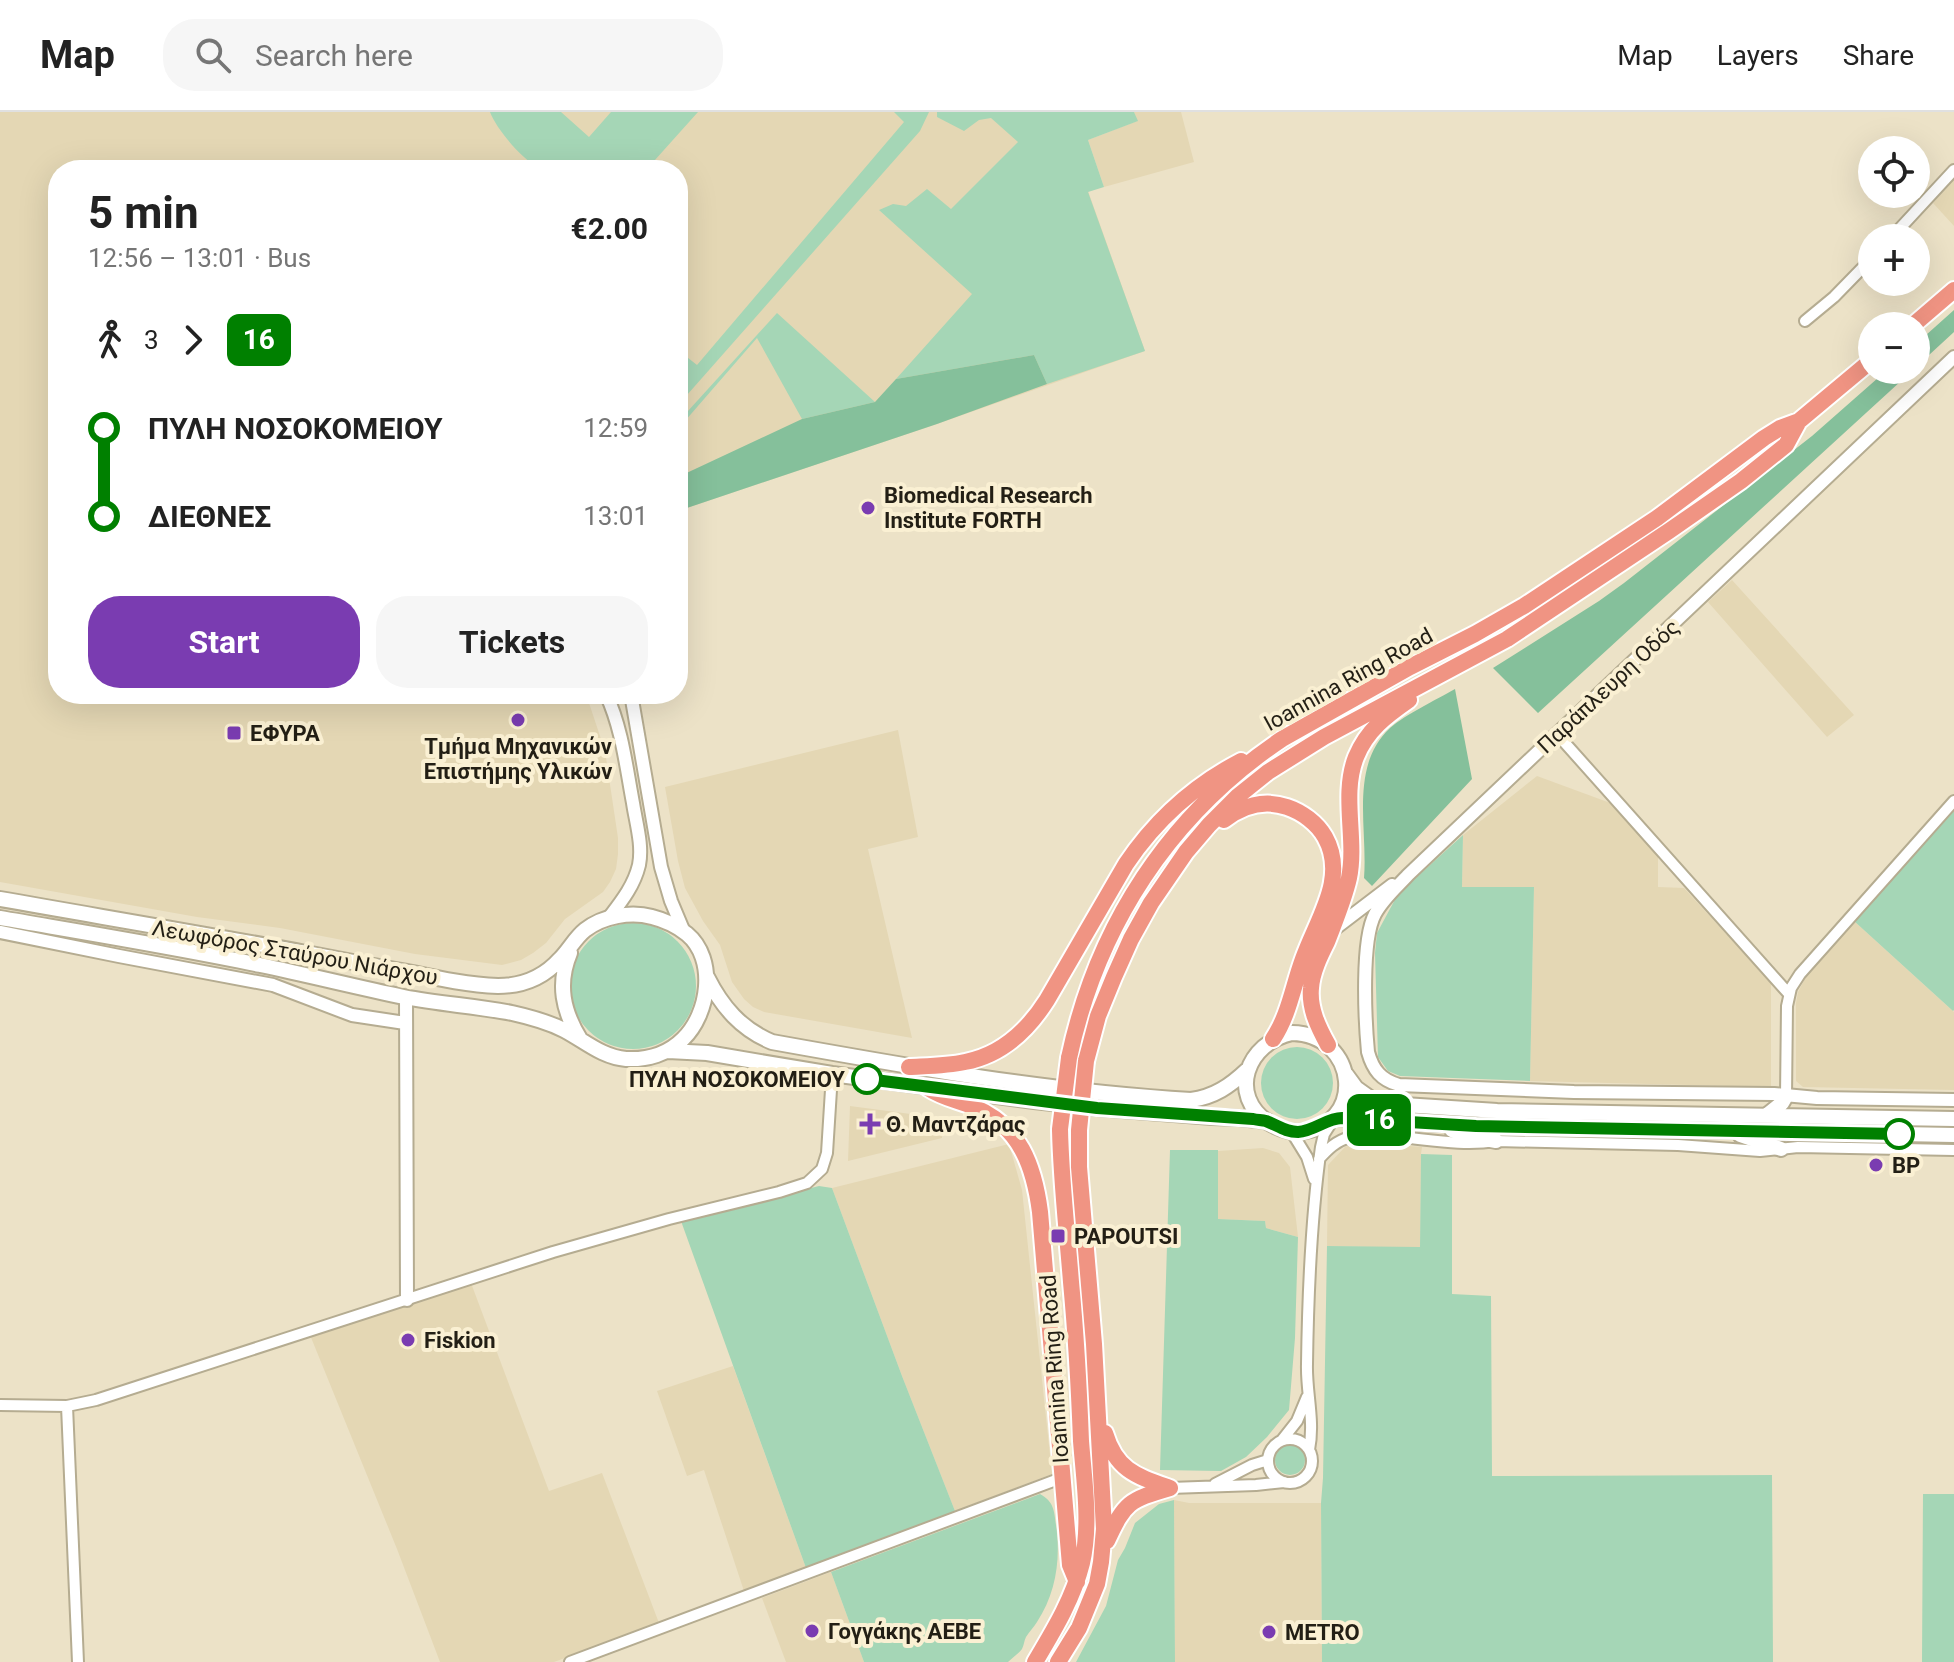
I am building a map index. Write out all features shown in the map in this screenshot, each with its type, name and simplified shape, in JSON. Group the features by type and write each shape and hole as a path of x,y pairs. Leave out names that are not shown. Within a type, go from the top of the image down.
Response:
{"highway":[{"path":"1928,312 1954,290"},
{"name":"Ioannina Ring Road","path":"1058,1662 1071,1642 1097,1584 1104,1505 1079,1167 1076,1024 1095,967 1137,886 1180,828 1211,796 1265,751 1524,606 1657,518 1764,438 1799,421 1858,372"},
{"name":"Ioannina Ring Road","path":"1035,1662 1061,1618 1077,1582 1084,1549 1085,1515 1060,1129 1077,1060 1131,939 1162,886 1199,836 1238,796 1268,772 1324,737 1507,639 1741,481 1786,445 1799,421"},
{"path":"1328,1045 1313,1013 1311,993 1313,976 1345,891 1352,859 1351,779 1357,754 1378,723 1433,678"},
{"path":"909,1067 964,1063 991,1053 1016,1038 1036,1016 1141,843 1190,794 1232,765 1265,751"},
{"path":"1199,836 1244,807 1279,805 1312,821 1330,847 1334,865 1333,885 1304,956 1286,1014 1273,1039"},
{"path":"928,1088 944,1097 971,1105 999,1122 1026,1153 1031,1165 1040,1212 1070,1565 1077,1582"},
{"path":"1098,1410 1108,1442 1121,1464 1135,1475 1170,1488"},
{"path":"1102,1554 1119,1516 1131,1503 1140,1496 1170,1488"}],"main road":[{"name":"Λεωφόρος Σταύρου Νιάρχου","path":"0,899 485,985 516,985 530,981 559,961 586,930 608,919"},
{"path":"608,919 639,914 666,922 684,932 700,951 706,976 722,1004 759,1036 772,1042 909,1067 1045,1086 1191,1100 1204,1098 1233,1083 1247,1070 1253,1057 1273,1039 1292,1033 1307,1033 1337,1054 1356,1088 1370,1098 1395,1104 1497,1111 1954,1119"},
{"name":"Λεωφόρος Σταύρου Νιάρχου","path":"0,918 258,964 406,997 520,1015 551,1024 603,1053 622,1058 649,1058 667,1051 707,1053 928,1088 1097,1108 1267,1121"},
{"path":"575,942 562,977 562,993 571,1024 581,1039"},
{"path":"667,1051 694,1026 702,1010 706,976"},
{"path":"1247,1070 1247,1089 1259,1115 1291,1131 1312,1129 1335,1118 1446,1125 1954,1135"},
{"path":"1335,1118 1345,1097 1345,1073"},
{"path":"1767,1115 1786,1096"},
{"path":"1446,1125 1464,1135 1496,1141"},
{"path":"1729,1131 1781,1149"}],"street":[{"path":"1904,224 1954,170"},
{"path":"1805,321 1858,272"},
{"name":"Παράπλευρη Οδός","path":"1786,1096 1574,1092 1405,1086 1393,1083 1375,1070 1367,1044 1368,933 1379,908 1401,882 1954,357"},
{"path":"608,919 633,881 639,863 640,844 611,704"},
{"path":"631,704 661,867 684,932"},
{"path":"1557,734 1789,994"},
{"path":"1954,801 1797,978 1787,1006 1786,1096 1954,1100"},
{"path":"1331,932 1384,890 1401,882"},
{"path":"0,932 273,985 352,1015 405,1023"},
{"path":"406,997 407,1300"},
{"path":"0,1405 67,1406 123,1392 568,1248 792,1189 807,1183 822,1169 827,1153 832,1074"},
{"path":"1170,1488 1298,1481 1307,1474 1312,1462 1307,1395 1315,1193 1324,1134 1335,1118"},
{"path":"1291,1131 1311,1166 1315,1193"},
{"path":"1319,1159 1332,1145 1362,1134 1471,1144 1496,1141 1678,1145 1760,1151 1798,1147 1954,1150"},
{"path":"1286,1482 1275,1477 1268,1460 1272,1448 1297,1421 1307,1395"},
{"path":"67,1406 78,1662"},
{"path":"1282,1440 1300,1441 1309,1450"},
{"path":"1209,1487 1268,1460"},
{"path":"570,1662 1064,1477"}],"shaded area":[{"path":"0,112 1060,112 1145,351 688,508 688,160 48,160 48,704 589,704 605,751 618,854 616,869 603,892 565,919 546,943 533,953 502,965 415,954 280,928 197,917 0,882"},
{"path":"1134,112 1181,112 1194,162 1104,187 1088,140 1137,121"},
{"path":"1954,179 1954,226 1933,203"},
{"path":"1732,580 1854,715 1827,737 1708,602"},
{"path":"898,730 918,837 868,849 912,1038 764,1012 753,1007 732,982 720,945 685,888 665,787"},
{"path":"1537,776 1613,804 1658,856 1658,887 1684,888 1771,983 1771,1087 1530,1081 1534,888 1462,887 1463,835"},
{"path":"1854,921 1954,1012 1954,1090 1803,1087 1796,1081 1798,992 1808,973"},
{"path":"850,1106 941,1118 942,1138 848,1161"},
{"path":"1358,1142 1422,1147 1420,1248 1327,1246 1328,1165 1345,1147"},
{"path":"1009,1144 1022,1190 1052,1474 955,1511 832,1188"},
{"path":"1263,1148 1279,1153 1290,1167 1298,1237 1266,1228 1265,1221 1218,1219 1218,1151"},
{"path":"471,1283 549,1491 602,1473 659,1623 554,1662 440,1662 310,1335"},
{"path":"733,1366 806,1568 744,1591 704,1470 687,1476 657,1391"},
{"path":"1174,1500 1189,1503 1321,1503 1322,1662 1175,1662"},
{"path":"831,1572 864,1662 786,1662 762,1598"}],"green space":[{"path":"490,112 561,112 589,137 611,112 698,112 655,160 528,160 498,127"},
{"path":"894,112 929,112 920,131 688,394 688,358 697,365 904,122"},
{"path":"937,112 1134,112 1138,121 1088,140 1104,187 1088,192 1145,351 1047,384 1034,355 896,379 972,294 879,210 893,204 906,206 927,189 951,209 1018,142 991,118 979,120 964,131 937,117"},
{"path":"1954,310 1954,332 1930,354 1930,331"},
{"path":"777,313 875,402 802,419 757,338 688,417 688,411"},
{"path":"1034,355 1047,384 688,508 688,472 802,419 875,402 896,379"},
{"path":"1871,384 1898,384 1538,713 1493,668 1624,583 1812,436"},
{"path":"1455,689 1472,779 1372,886 1364,878 1363,799 1369,761 1377,743 1390,728"},
{"path":"1954,811 1954,1010 1953,1011 1854,921"},
{"path":"1463,835 1462,887 1534,887 1530,1081 1400,1076 1388,1071 1378,1057 1377,933 1398,894"},
{"path":"633,923 657,928 678,941 691,962 696,986 691,1010 678,1031 657,1044 633,1049 609,1044 588,1031 575,1010 570,986 575,962 588,941 609,928"},
{"path":"1304,1047 1323,1057 1331,1069 1331,1097 1323,1109 1311,1117 1290,1119 1271,1109 1263,1097 1261,1076 1271,1057 1283,1049"},
{"path":"1170,1150 1218,1150 1218,1219 1265,1221 1266,1228 1298,1237 1289,1410 1246,1457 1221,1471 1160,1470"},
{"path":"1421,1154 1452,1155 1452,1294 1491,1296 1492,1476 1772,1475 1773,1662 1322,1662 1321,1503 1327,1246 1420,1247"},
{"path":"819,1186 832,1188 955,1511 806,1568 681,1221"},
{"path":"1290,1445 1301,1449 1305,1460 1301,1471 1290,1475 1279,1471 1275,1460 1279,1449"},
{"path":"1040,1494 1051,1503 1054,1511 1057,1563 1049,1599 1019,1652 1008,1662 864,1662 831,1572"},
{"path":"1923,1494 1954,1494 1954,1662 1922,1662"},
{"path":"1174,1500 1175,1662 1076,1662 1106,1606 1118,1560 1135,1523 1159,1504"}],"bus line":[{"name":"16","path":"867,1079 1097,1108 1253,1119 1298,1132 1342,1118 1476,1126 1899,1134"}],"place":[{"name":"Biomedical Research Institute FORTH","path":"868,508"},
{"name":"Τμήμα Μηχανικών Επιστήμης Υλικών","path":"518,720"},
{"name":"ΕΦΥΡΑ","path":"234,733"},
{"name":"ΠΥΛΗ ΝΟΣΟΚΟΜΕΙΟΥ","path":"867,1079"},
{"name":"Θ. Μαντζάρας","path":"870,1124"},
{"name":"BP","path":"1876,1165"},
{"name":"PAPOUTSI","path":"1058,1236"},
{"name":"Fiskion","path":"408,1340"},
{"name":"Γογγάκης ΑΕΒΕ","path":"812,1631"},
{"name":"METRO","path":"1269,1632"}]}
